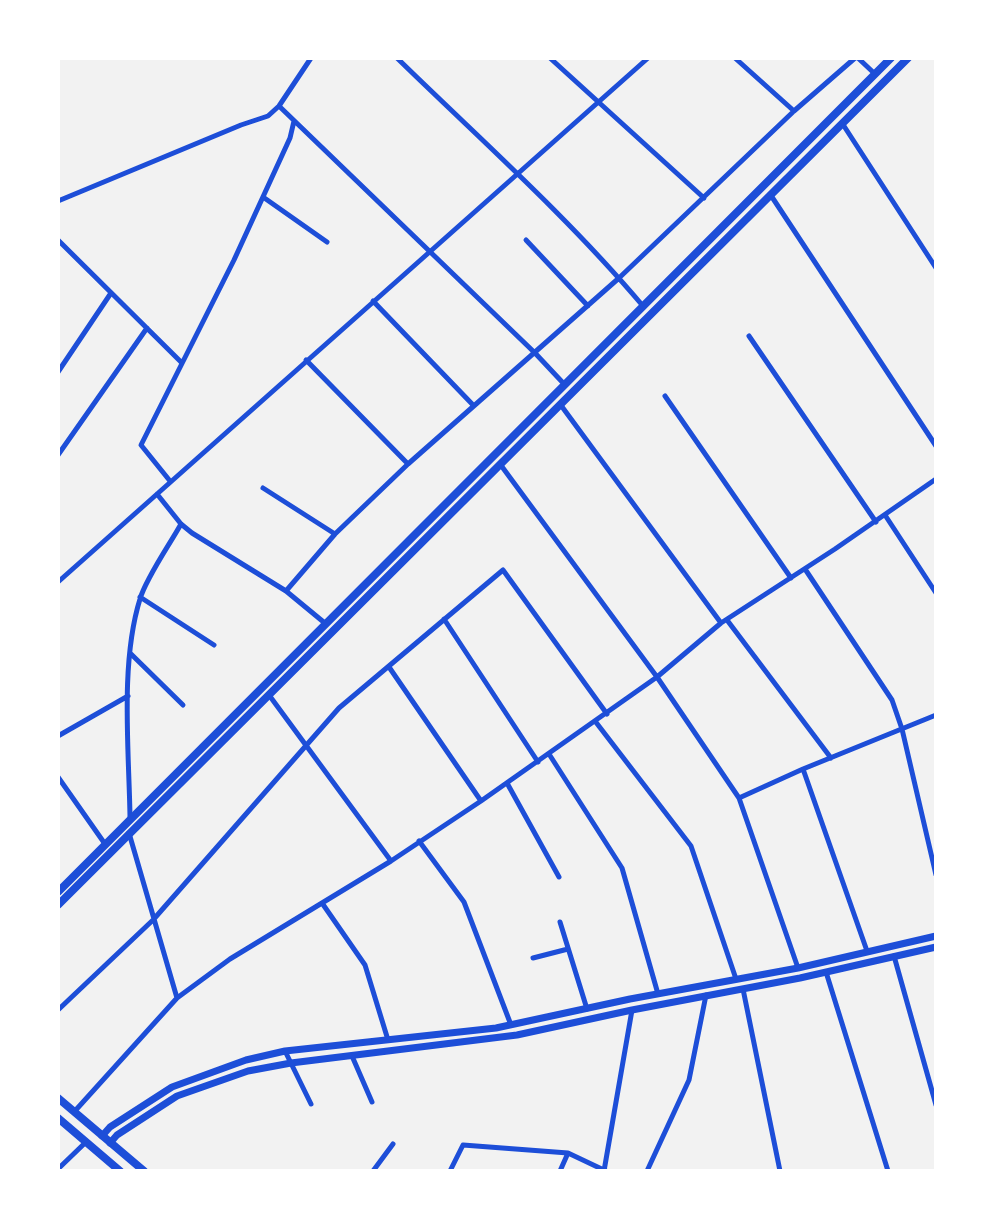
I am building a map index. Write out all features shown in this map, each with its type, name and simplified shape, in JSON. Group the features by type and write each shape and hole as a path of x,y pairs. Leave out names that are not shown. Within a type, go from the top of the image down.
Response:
{"main road":[{"path":"58,892 891,58"},
{"path":"58,905 908,58"},
{"path":"58,1098 144,1171"},
{"path":"58,1118 120,1171"}],"street":[{"path":"58,201 268,116 279,106 311,58"},
{"path":"397,58 517,174 643,306"},
{"path":"550,58 704,198"},
{"path":"58,582 648,58"},
{"path":"736,58 794,111"},
{"path":"286,591 335,534 408,464 619,278 794,111 857,58 875,74"},
{"path":"279,106 565,385"},
{"path":"170,481 141,445 263,197 290,138 294,121"},
{"path":"842,123 936,268"},
{"path":"770,193 936,446"},
{"path":"263,197 327,242"},
{"path":"58,240 182,363"},
{"path":"526,240 587,306"},
{"path":"58,372 111,293"},
{"path":"373,301 474,406"},
{"path":"58,455 147,328"},
{"path":"749,336 876,522"},
{"path":"306,360 408,464"},
{"path":"665,396 791,578"},
{"path":"560,404 831,758"},
{"path":"500,464 657,677 739,798 798,968"},
{"path":"74,1112 177,998 230,959 391,861 481,801 657,677 724,621 936,480"},
{"path":"263,488 335,534"},
{"path":"157,494 181,524 286,591 326,624"},
{"path":"885,515 936,593"},
{"path":"130,817 130,653 140,597 181,524"},
{"path":"805,569 892,700 902,729 936,875"},
{"path":"58,1010 152,920 339,708 503,570 607,714"},
{"path":"140,597 214,645"},
{"path":"444,619 538,762"},
{"path":"130,653 183,705"},
{"path":"389,667 481,801"},
{"path":"269,695 391,861"},
{"path":"58,736 128,696"},
{"path":"739,798 936,715"},
{"path":"595,721 691,846 736,979"},
{"path":"549,754 622,867 658,994"},
{"path":"803,769 867,951"},
{"path":"58,777 105,844"},
{"path":"507,783 559,877"},
{"path":"130,833 152,920 177,998"},
{"path":"419,841 464,902 511,1025"},
{"path":"322,903 365,965 388,1041"},
{"path":"560,922 587,1009"},
{"path":"102,1136 110,1127 172,1087 246,1060 285,1052 511,1025 798,968 936,936"},
{"path":"110,1143 117,1135 177,1096 248,1071 291,1063 517,1035 936,947"},
{"path":"533,958 569,949"},
{"path":"894,956 936,1105"},
{"path":"826,972 888,1171"},
{"path":"743,989 780,1171"},
{"path":"647,1171 689,1080 706,995"},
{"path":"450,1171 463,1145 568,1153 605,1171 632,1010"},
{"path":"285,1052 311,1104"},
{"path":"352,1056 372,1102"},
{"path":"58,1169 86,1143"},
{"path":"373,1171 393,1144"},
{"path":"560,1171 568,1153"}]}
